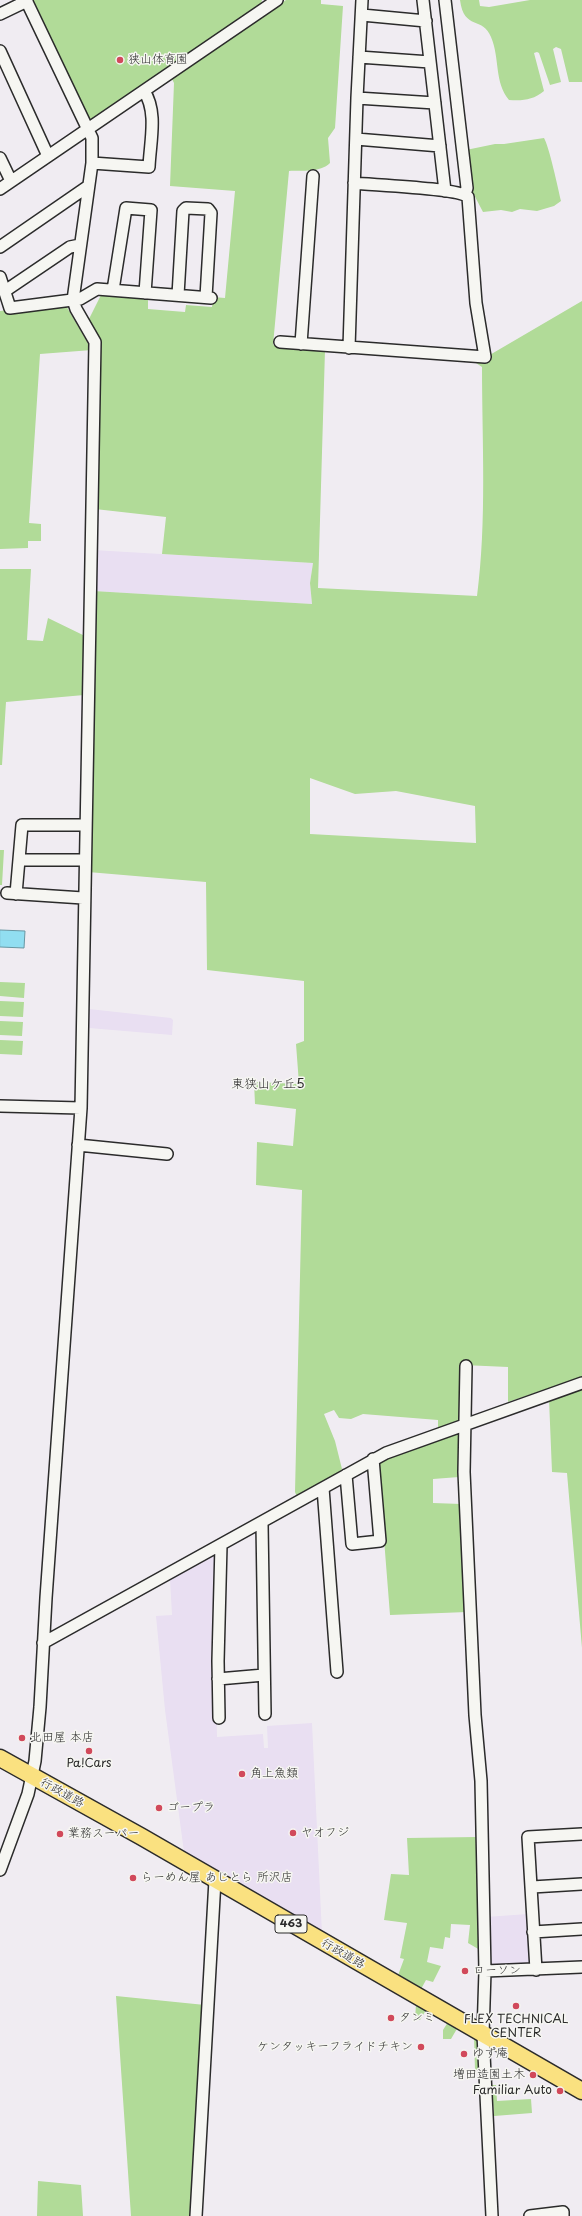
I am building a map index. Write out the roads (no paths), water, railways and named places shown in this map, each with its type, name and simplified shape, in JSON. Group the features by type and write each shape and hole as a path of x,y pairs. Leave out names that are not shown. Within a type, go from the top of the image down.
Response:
{"highway":[{"name":"行政道路","path":"0,1758 582,2091"}],"street":[{"path":"0,14 27,0 89,129 93,145 92,163 87,187 73,300 76,309 95,342 84,860 81,1108 43,1643 40,1707 32,1776 0,1870"},
{"path":"349,348 357,98 362,0"},
{"path":"423,0 445,191"},
{"path":"445,0 467,188 465,194"},
{"path":"0,189 89,129 270,2"},
{"path":"362,15 426,21"},
{"path":"0,51 48,156"},
{"path":"359,57 430,62"},
{"path":"92,163 149,167 152,111 150,100 144,90"},
{"path":"357,98 435,103"},
{"path":"356,139 440,146"},
{"path":"0,158 11,181"},
{"path":"301,344 313,176"},
{"path":"280,342 485,357 476,303 469,199 465,194 445,191 354,183"},
{"path":"0,247 87,187"},
{"path":"113,290 126,208 150,210 145,293"},
{"path":"0,277 10,308 80,299 97,289 145,293 208,297 211,213 208,209 186,208 183,211 178,295"},
{"path":"4,291 70,247 80,245"},
{"path":"84,898 11,894 19,860 22,825 85,825"},
{"path":"19,860 84,860"},
{"path":"0,1106 81,1108"},
{"path":"78,1146 166,1154"},
{"path":"466,1366 464,1472 470,1618 481,1781 485,1972 484,2034 492,2216"},
{"path":"43,1643 262,1524 373,1460 464,1424 582,1383"},
{"path":"346,1475 352,1544 380,1541 373,1460"},
{"path":"323,1488 337,1672"},
{"path":"262,1524 265,1714"},
{"path":"219,1718 218,1679 222,1545"},
{"path":"218,1679 264,1675"},
{"path":"536,1970 528,1837 582,1834"},
{"path":"196,2216 215,1880"},
{"path":"532,1887 582,1884"},
{"path":"534,1932 582,1929"},
{"path":"485,1972 582,1967"},
{"path":"530,2216 563,2212 563,2216"}],"water":[{"path":"0,930 25,931 24,948 0,947"}],"place":[{"name":"狭山体育園","path":"120,60"},
{"name":"北田屋 本店","path":"22,1738"},
{"name":"Pa!Cars","path":"89,1751"},
{"name":"角上魚類","path":"242,1774"},
{"name":"ゴープラ","path":"159,1808"},
{"name":"ヤオフジ","path":"293,1833"},
{"name":"業務スーパー","path":"60,1834"},
{"name":"らーめん屋 あじとら 所沢店","path":"133,1878"},
{"name":"ローソン","path":"465,1971"},
{"name":"FLEX TECHNICAL CENTER","path":"516,2006"},
{"name":"タンミ","path":"391,2018"},
{"name":"ケンタッキーフライドチキン","path":"421,2047"},
{"name":"ゆず庵","path":"464,2054"},
{"name":"増田造園土木","path":"533,2075"},
{"name":"Familiar Auto","path":"560,2091"}],"district":[{"name":"東狭山ケ丘5","path":"268,1084"}]}
